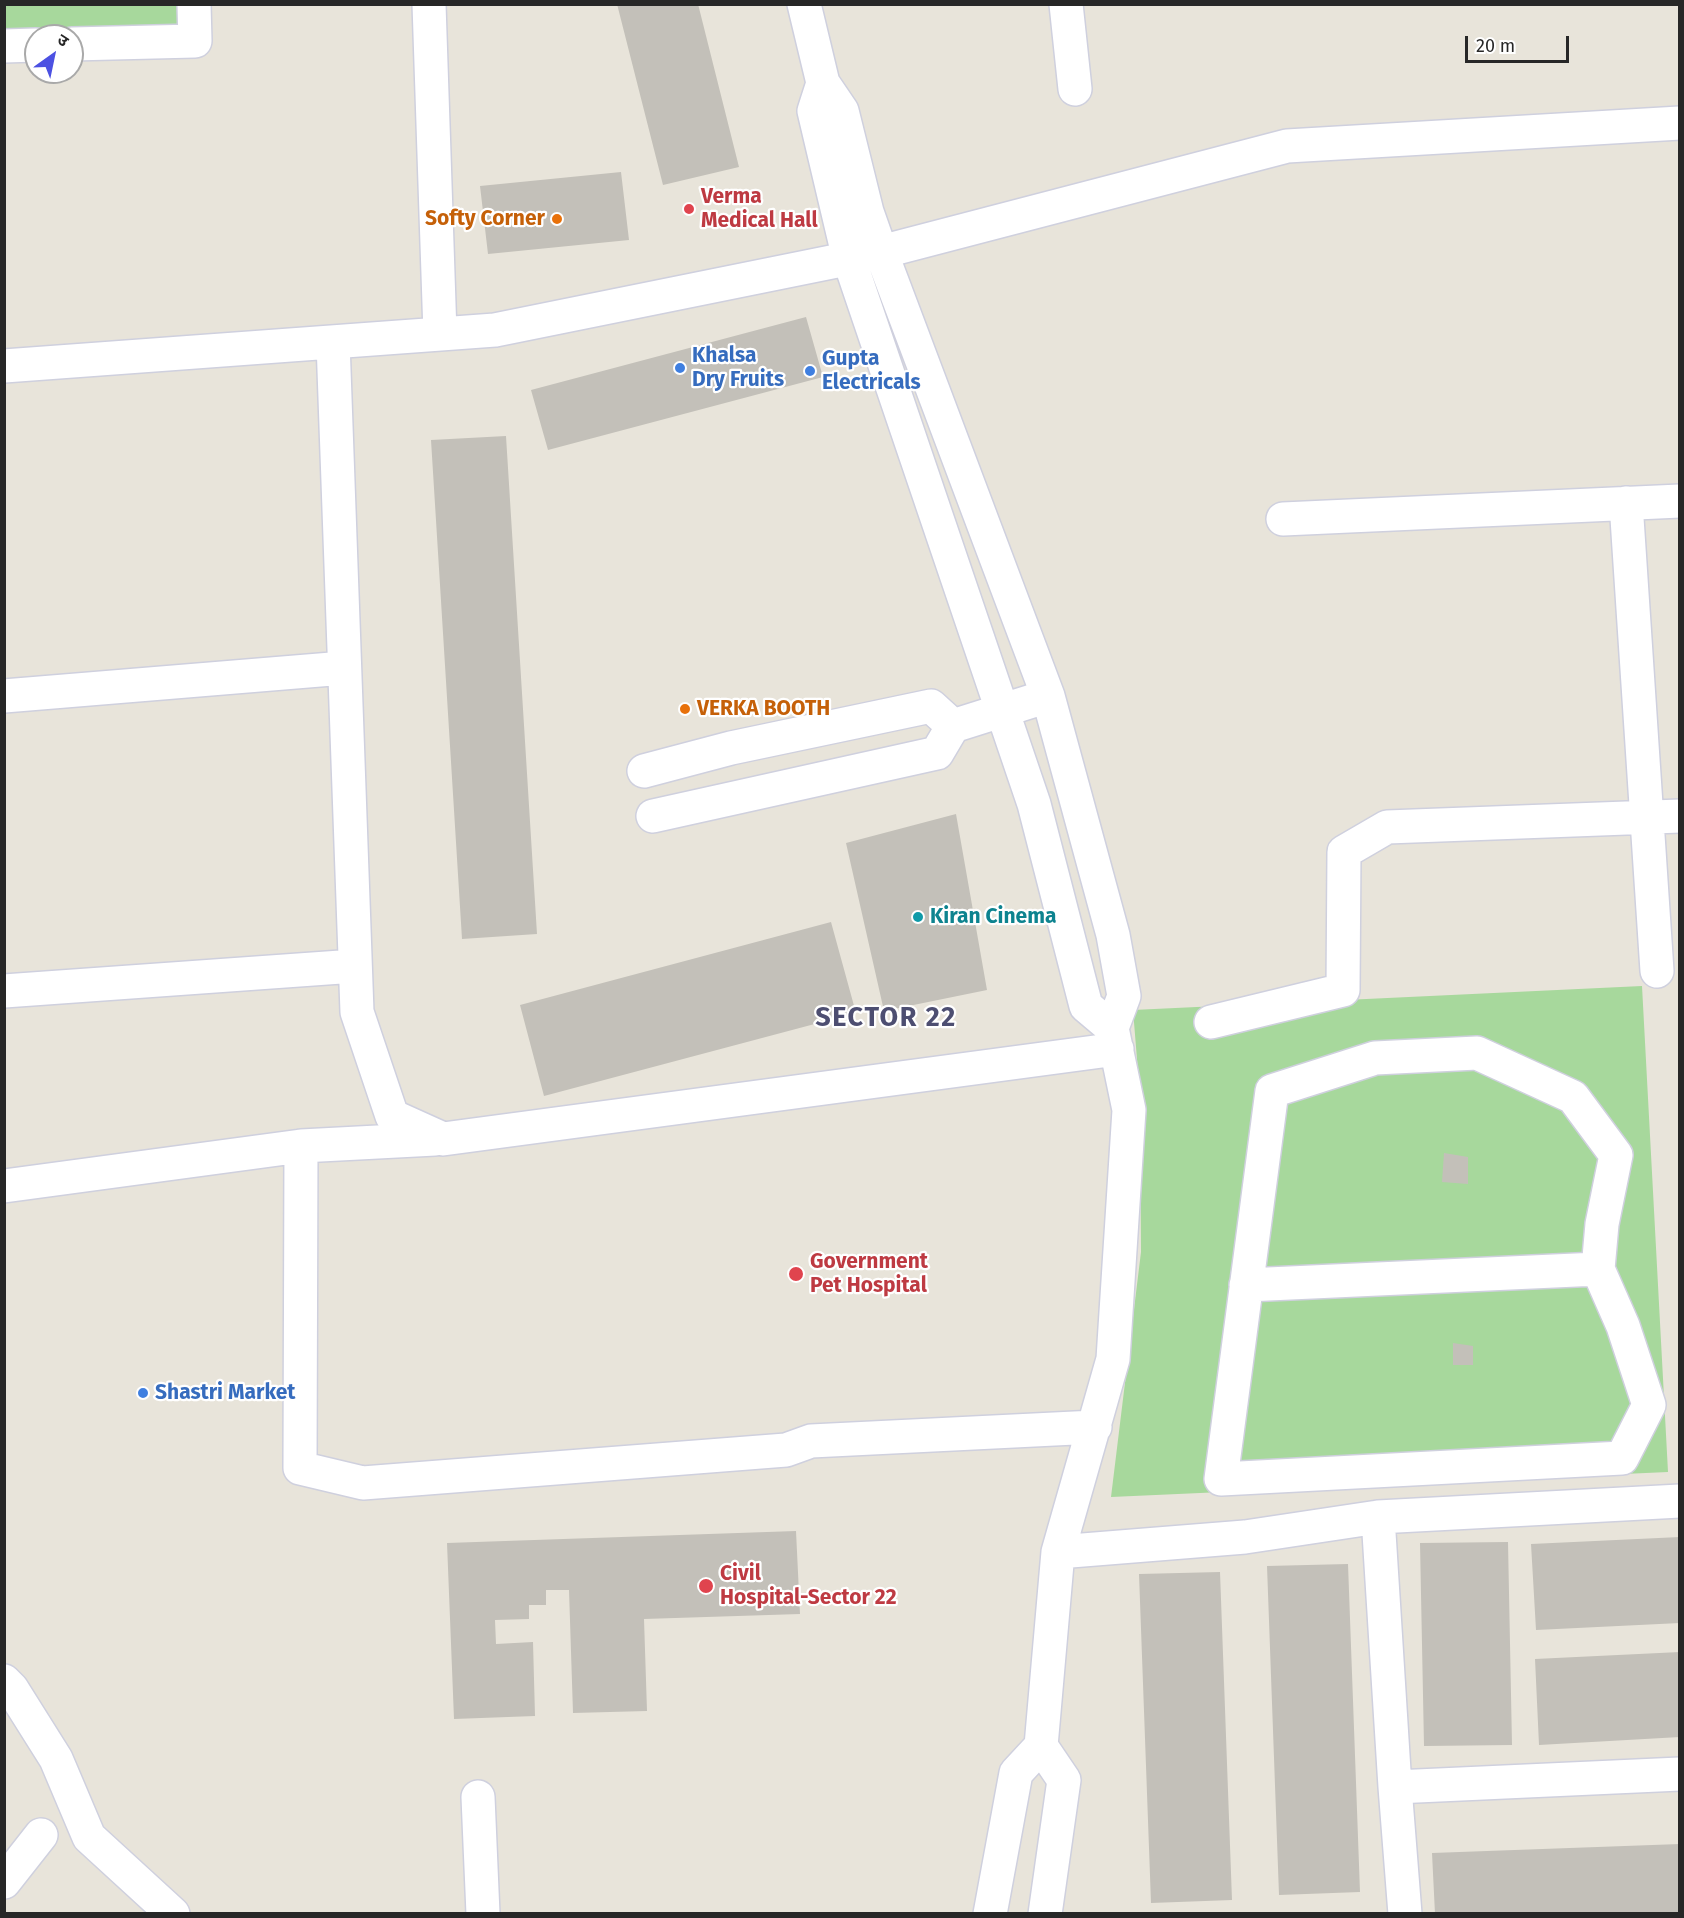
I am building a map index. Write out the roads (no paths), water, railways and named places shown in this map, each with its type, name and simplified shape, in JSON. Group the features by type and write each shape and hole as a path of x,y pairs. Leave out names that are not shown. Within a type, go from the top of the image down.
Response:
{"street":[{"path":"84,44 195,41 194,4"},
{"path":"429,4 440,334"},
{"path":"804,4 823,82 814,111 865,255 1002,711 1034,804 1086,1006 1115,1038"},
{"path":"1066,4 1075,89"},
{"path":"4,46 24,45"},
{"path":"4,366 495,330 865,255 1287,146 1680,123"},
{"path":"865,255 1048,696 1113,935 1124,996 1115,1038 1130,1110 1113,1359 1058,1552 1041,1746 1016,1773 990,1914"},
{"path":"333,342 357,1012 392,1116 443,1139"},
{"path":"1283,519 1680,501"},
{"path":"1626,503 1657,971"},
{"path":"4,696 344,668"},
{"path":"653,816 937,753 953,726 1048,696"},
{"path":"644,771 731,748 932,706 953,726"},
{"path":"1211,1022 1343,990 1344,852 1387,827 1680,816"},
{"path":"4,991 355,966"},
{"path":"4,1186 301,1146 443,1139 1115,1038"},
{"path":"1477,1053 1573,1097 1616,1155 1602,1224 1598,1269 1623,1326 1649,1405 1622,1458 1221,1479 1272,1091 1375,1058 1477,1053"},
{"path":"301,1146 300,1468 363,1483 786,1450 812,1441 1095,1427"},
{"path":"1246,1285 1598,1269"},
{"path":"1058,1552 1245,1537 1378,1517 1680,1501"},
{"path":"1378,1517 1405,1914"},
{"path":"4,1681 12,1689 56,1760 89,1837 173,1914"},
{"path":"1041,1746 1064,1780 1045,1914"},
{"path":"1395,1787 1680,1774"},
{"path":"478,1797 483,1914"},
{"path":"4,1882 41,1835"}],"place":[{"name":"Verma Medical Hall","path":"689,209"},
{"name":"Softy Corner","path":"557,219"},
{"name":"Khalsa Dry Fruits","path":"680,368"},
{"name":"Gupta Electricals","path":"810,371"},
{"name":"VERKA BOOTH","path":"685,709"},
{"name":"Kiran Cinema","path":"918,917"},
{"name":"Government Pet Hospital","path":"796,1274"},
{"name":"Shastri Market","path":"143,1393"},
{"name":"Civil Hospital-Sector 22","path":"706,1586"}],"district":[{"name":"SECTOR 22","path":"886,1018"}]}
